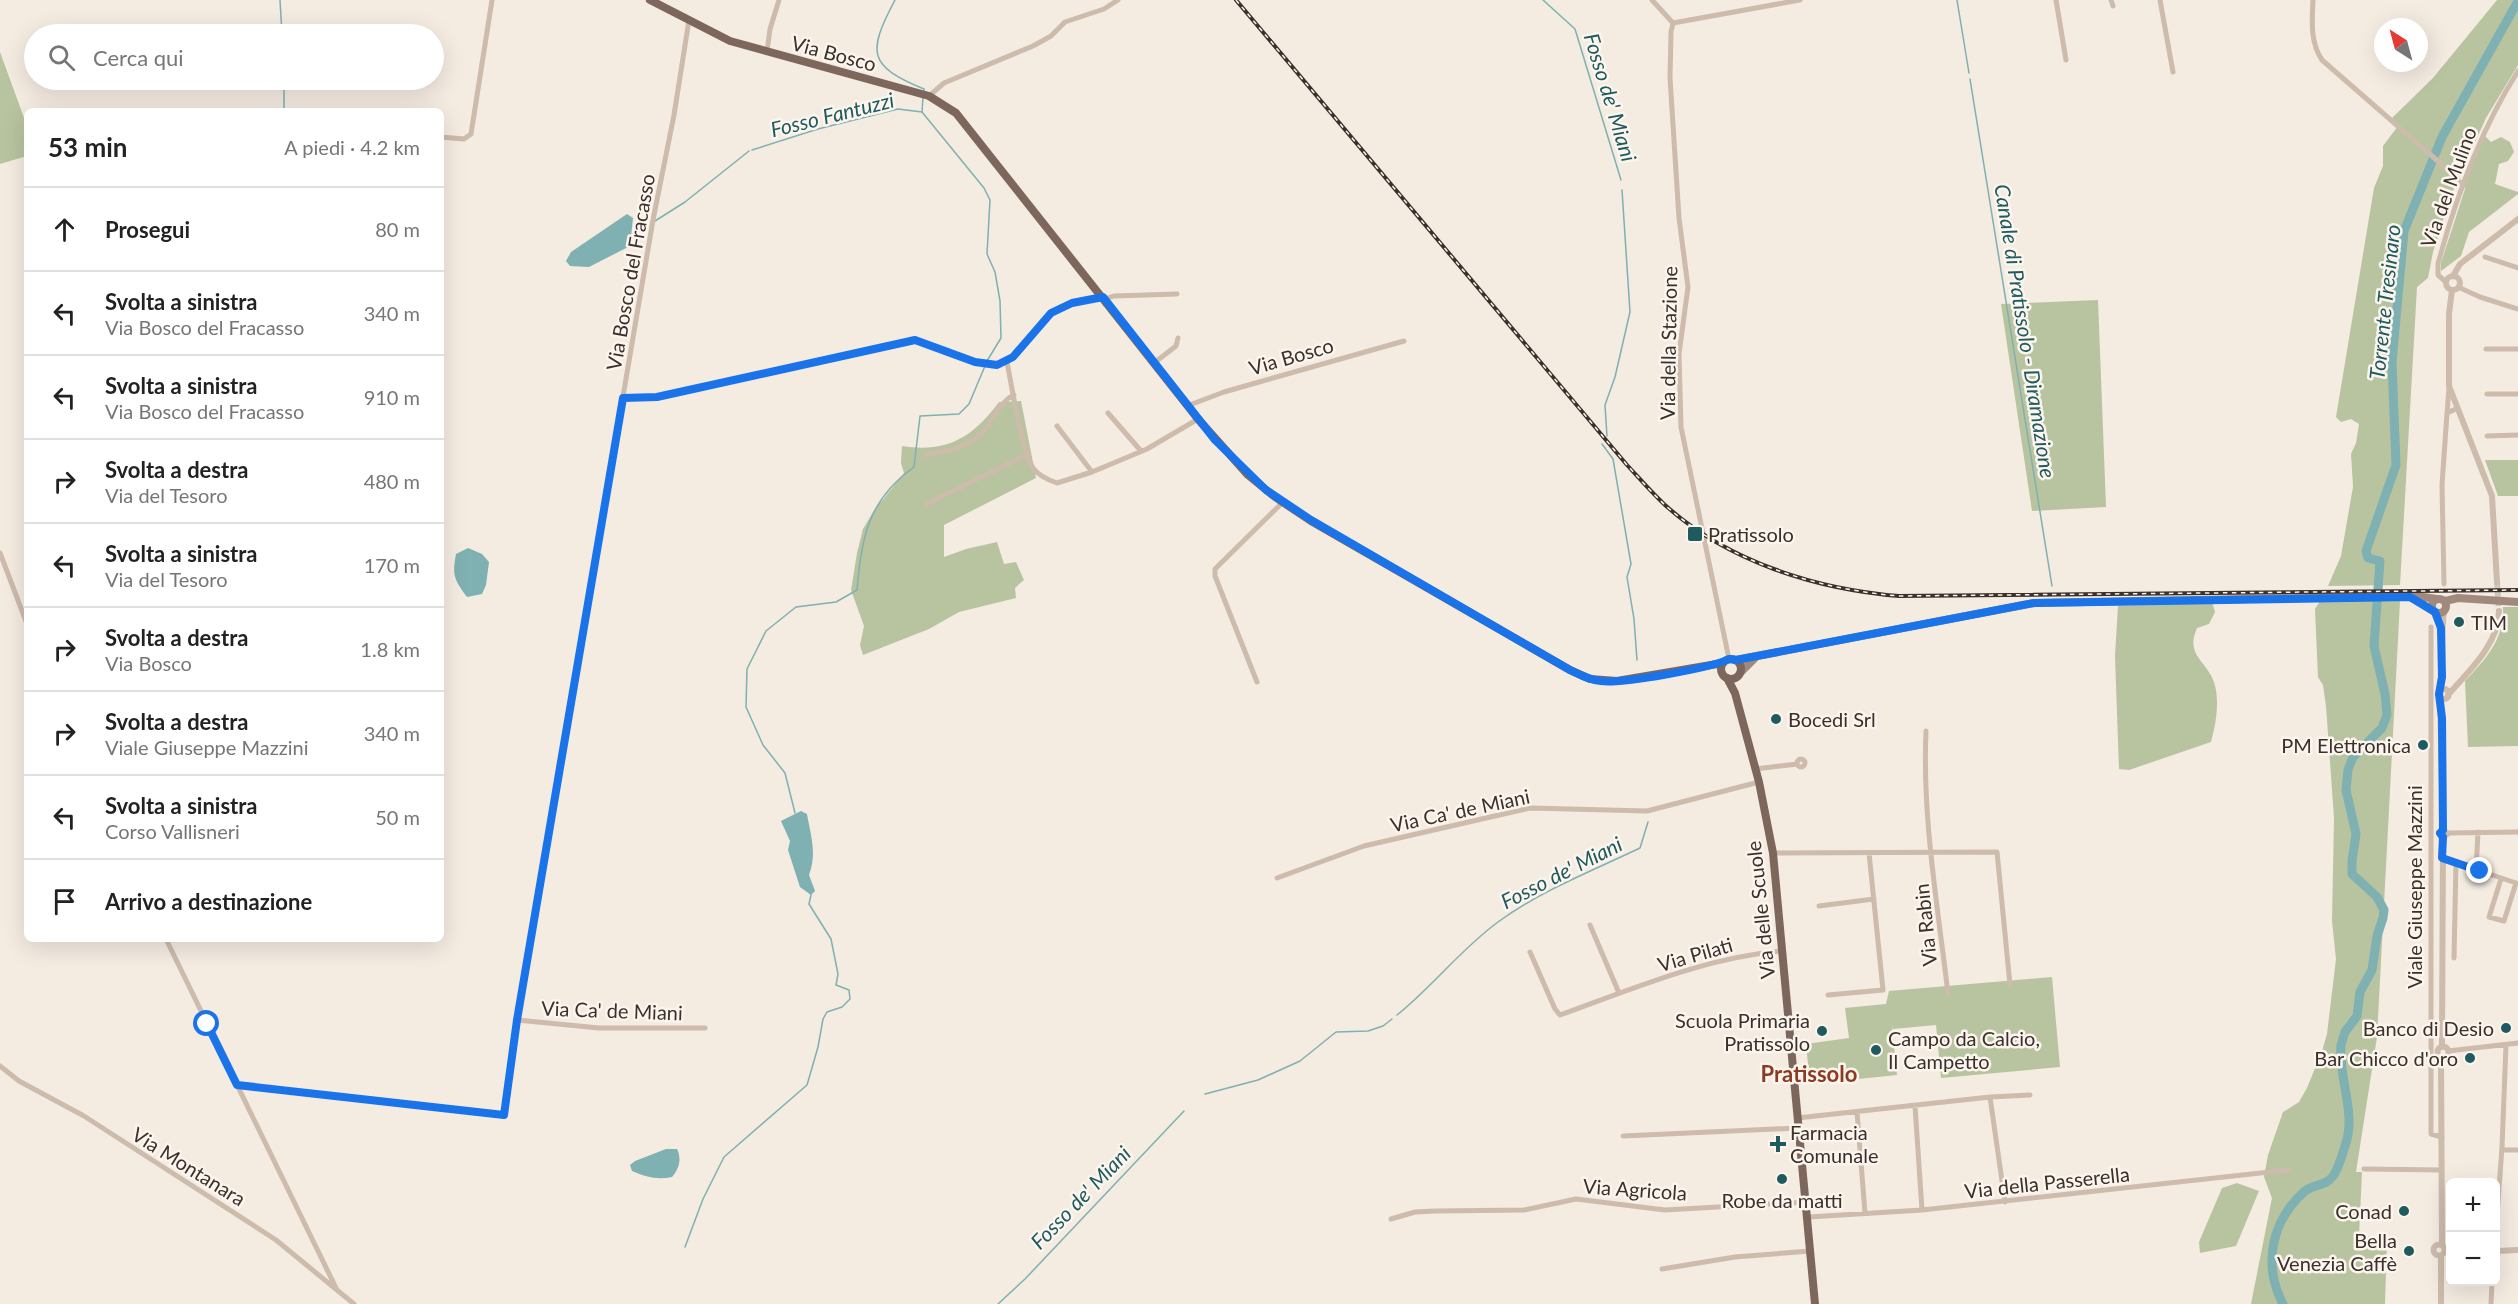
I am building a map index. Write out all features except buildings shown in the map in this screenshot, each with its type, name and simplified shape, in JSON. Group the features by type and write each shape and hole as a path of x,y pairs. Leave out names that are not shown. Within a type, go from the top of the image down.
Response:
{"main road":[{"name":"Via Bosco","path":"650,0 730,41 924,95 956,113 1187,406 1248,475 1283,502 1358,548 1578,674 1602,681 1617,681 1693,669 1729,660 2034,603 2409,597 2443,605"},
{"path":"2409,597 2434,611"},
{"path":"2434,611 2458,598 2518,602"},
{"path":"2434,611 2432,604 2443,605"},
{"name":"Via Bosco","path":"1693,669 1734,678 1750,661 1760,655"},
{"path":"1726,677 1721,669 1729,660 1740,665 1740,673"},
{"name":"Via delle Scuole","path":"1735,693 1740,673"},
{"name":"Via delle Scuole","path":"1726,677 1735,693 1759,782 1773,853 1797,1118 1809,1217 1815,1304"}],"street":[{"path":"444,137 464,139 471,135 492,0"},
{"path":"766,51 779,0"},
{"path":"924,95 944,83 1034,46 1051,36 1065,22 1104,9 1118,0"},
{"path":"1652,0 1673,23 1800,0"},
{"path":"2056,0 2066,60"},
{"path":"2160,0 2173,72"},
{"path":"2313,0 2313,31 2316,51 2333,71 2455,176 2462,185"},
{"name":"Via Bosco del Fracasso","path":"237,1085 504,1115 517,1020 689,20"},
{"name":"Via della Stazione","path":"1673,23 1670,78 1680,218 1688,287 1679,354 1681,427 1729,660"},
{"name":"Via del Mulino","path":"2446,282 2438,275 2438,264 2462,185 2486,128 2518,71"},
{"path":"2518,219 2460,264 2453,276 2446,282 2448,288 2518,309"},
{"path":"2485,257 2518,268"},
{"path":"2444,584 2442,485 2449,386 2449,314 2458,279 2453,276"},
{"path":"623,398 657,397 915,340 975,362 997,365 1013,357 1051,313 1072,303 1114,296 1177,294"},
{"path":"1154,363 1176,346 1178,338"},
{"name":"Via Bosco","path":"1187,406 1224,392 1404,341"},
{"path":"2486,349 2518,349"},
{"path":"1007,362 1028,454 1034,469 1045,478 1057,483 1092,472 1153,446 1198,419"},
{"path":"2449,386 2492,496 2498,582"},
{"path":"2487,394 2518,394"},
{"path":"924,455 971,442 980,435 1007,398 1014,395"},
{"path":"2446,413 2458,408"},
{"path":"1108,413 1141,451"},
{"path":"1057,426 1092,472"},
{"path":"2487,436 2518,435"},
{"path":"927,504 1028,454"},
{"path":"1257,682 1215,576 1215,569 1283,502"},
{"path":"0,554 24,616"},
{"name":"Viale Giuseppe Mazzini","path":"2441,1304 2444,1250 2441,1057 2437,1052 2442,1047 2444,833 2442,718 2444,693 2441,628 2443,605"},
{"name":"Viale Giuseppe Mazzini","path":"2434,611 2441,628"},
{"path":"2444,693 2458,684 2492,641 2499,611"},
{"name":"Viale Giuseppe Mazzini","path":"2431,627 2431,1134 2442,1137"},
{"name":"Via Rabin","path":"1926,731 1925,757 1931,852 1948,994"},
{"path":"1755,769 1797,764"},
{"name":"Via Ca' de Miani","path":"1277,878 1364,846 1530,808 1647,811 1759,782"},
{"path":"2475,870 2478,832"},
{"path":"2444,833 2518,832"},
{"path":"1773,853 1997,852 2010,985"},
{"path":"1869,853 1883,999"},
{"path":"2442,858 2494,874 2516,884 2504,921 2488,917 2501,879"},
{"path":"2454,958 2456,862"},
{"path":"1819,906 1874,899"},
{"path":"1590,925 1619,993"},
{"path":"167,942 336,1290"},
{"name":"Via Pilati","path":"1530,952 1555,1010 1560,1015 1619,993 1743,955 1781,951"},
{"path":"1828,995 1883,990"},
{"name":"Via Ca' de Miani","path":"517,1020 599,1028 705,1028"},
{"path":"2442,1047 2448,1051 2518,1043"},
{"path":"2500,1178 2506,1045"},
{"path":"2441,1057 2446,1056 2448,1051"},
{"name":"Via Montanara","path":"0,1066 19,1081 84,1116 257,1227 354,1304"},
{"path":"1797,1118 1990,1097 2030,1095"},
{"path":"1990,1097 2005,1202"},
{"path":"1915,1106 1922,1210"},
{"path":"1857,1112 1865,1213"},
{"path":"1623,1136 1798,1128"},
{"path":"2502,1150 2518,1150"},
{"path":"2364,1169 2441,1170"},
{"name":"Via della Passerella","path":"1809,1217 2005,1202 2289,1170"},
{"name":"Via Agricola","path":"1391,1219 1435,1210 1524,1209 1576,1199 1665,1210 1807,1202"},
{"path":"2500,1251 2518,1250"},
{"path":"1662,1269 1735,1257 1810,1251"},
{"path":"2491,1304 2492,1286"}],"green space":[{"path":"2497,0 2518,0 2518,65 2486,118 2451,195 2433,252 2428,278 2417,287 2400,585 2328,586 2341,556 2353,487 2351,454 2356,443 2359,424 2351,419 2341,422 2336,417 2374,188 2383,166 2383,146 2398,126 2392,118 2433,78"},
{"path":"0,52 24,118 24,157 0,164"},
{"path":"2485,136 2491,142 2501,137 2510,142 2514,152 2508,161 2499,164 2495,184 2518,192 2518,194 2469,232 2461,256 2441,271 2441,263 2465,189 2464,184"},
{"path":"2098,300 2106,507 2032,511 2001,304"},
{"path":"1021,401 1036,478 944,525 944,557 997,542 1004,564 1016,562 1024,580 1015,588 1016,598 959,612 929,629 863,655 860,645 864,626 851,590 857,553 863,529 873,512 904,473 901,463 902,446 918,448 945,445 968,434 989,415 999,402"},
{"path":"2485,460 2518,460 2518,496 2498,496"},
{"path":"2320,601 2400,601 2377,1037 2356,1172 2362,1172 2359,1236 2371,1236 2372,1243 2387,1243 2385,1304 2251,1304 2272,1198 2264,1177 2268,1155 2283,1112 2299,1102 2322,1051 2327,1034 2336,959 2332,921 2334,818 2326,706 2323,685 2318,677 2315,609"},
{"path":"2212,602 2215,612 2209,624 2197,628 2193,645 2216,689 2217,712 2211,742 2129,770 2119,769 2115,656 2118,606"},
{"path":"2503,607 2518,607 2518,746 2468,747 2465,681 2493,647 2501,629"},
{"path":"2052,977 2060,1067 1941,1078 1936,1025 1893,1029 1892,1025 1897,1075 1810,1084 1806,1044 1849,1038 1845,1008 1886,1004 1889,991"},
{"path":"2237,1183 2259,1191 2236,1246 2200,1253 2199,1242 2222,1188"}],"water":[{"path":"627,214 633,218 630,246 589,267 570,266 566,261 571,252"},
{"path":"468,548 482,554 489,562 486,585 482,594 467,597 457,581 454,567 456,554"},
{"path":"801,811 807,814 812,845 813,859 809,875 815,891 811,895 800,887 788,850 790,841 781,821"},
{"path":"666,1149 677,1149 679,1156 678,1167 672,1177 652,1177 632,1171 630,1165 635,1161"}],"waterway":[{"path":"280,0 281,24"},
{"name":"Fosso Fantuzzi","path":"895,0 880,33 877,45 878,56 883,65 892,73 924,89 924,92"},
{"name":"Fosso de' Miani","path":"1543,0 1575,29 1621,180"},
{"name":"Canale di Pratissolo - Diramazione","path":"1957,0 1969,73"},
{"name":"Torrente Tresinaro","path":"2283,1304 2273,1274 2274,1243 2278,1229 2294,1203 2305,1191 2330,1179 2341,1157 2348,1134 2349,1121 2341,1045 2345,1032 2357,1016 2360,992 2372,970 2384,910 2377,897 2352,874 2356,834 2346,790 2348,770 2353,757 2382,728 2387,715 2385,694 2374,646 2380,561 2368,558 2366,551 2396,465 2392,362 2404,231 2442,137 2518,1"},
{"name":"Canale di Pratissolo - Diramazione","path":"1970,79 2052,586"},
{"path":"284,90 284,108"},
{"name":"Fosso Fantuzzi","path":"752,150 818,129 898,109 922,112 923,97"},
{"path":"922,112 984,188 990,200 987,254 995,272 1000,301 1001,338 987,361"},
{"name":"Fosso Fantuzzi","path":"655,221 685,202 749,151"},
{"name":"Fosso de' Miani","path":"1607,436 1605,405 1615,377 1630,312 1622,190"},
{"path":"795,813 785,773 763,745 746,707 747,669 766,631 796,607 836,602 857,590 861,553 870,521 887,492 914,467 920,416 959,414 969,404 985,366"},
{"name":"Fosso de' Miani","path":"1602,444 1613,459 1631,564 1627,577 1634,619 1637,660"},
{"name":"Fosso de' Miani","path":"1397,1015 1498,922 1550,891 1640,848 1648,822"},
{"path":"685,1247 703,1199 724,1157 807,1085 823,1019 827,1012 842,1007 850,999 849,990 836,985 838,974 831,939 809,904 811,895"},
{"name":"Fosso de' Miani","path":"1205,1094 1258,1080 1300,1061 1336,1032 1368,1031 1383,1026 1392,1019"},
{"name":"Fosso de' Miani","path":"998,1304 1025,1279 1184,1111"}],"tunnel":[{"path":"2497,582 2499,611"}],"railway":[{"path":"1236,0 1627,465 1660,500 1690,525 1745,557 1774,569 1836,587 1899,596 2518,590"}],"place":[{"name":"Pratissolo","path":"1695,534"},
{"name":"TIM","path":"2459,622"},
{"name":"Bocedi Srl","path":"1776,719"},
{"name":"PM Elettronica","path":"2423,745"},
{"name":"Banco di Desio","path":"2506,1028"},
{"name":"Scuola Primaria Pratissolo","path":"1822,1031"},
{"name":"Campo da Calcio, Il Campetto","path":"1876,1050"},
{"name":"Bar Chicco d'oro","path":"2470,1058"},
{"name":"Farmacia Comunale","path":"1778,1144"},
{"name":"Robe da matti","path":"1782,1179"},
{"name":"Conad","path":"2404,1211"},
{"name":"Bella Venezia Caffè","path":"2409,1251"}],"district":[{"name":"Pratissolo","path":"1809,1073"}],"route":[{"path":"207,1024 237,1085 504,1115 517,1020 623,398 657,397 915,340 975,362 997,365 1013,357 1051,313 1072,303 1103,297 1215,440 1248,475 1266,490 1377,559 1570,670 1590,679 1617,681 1693,669 1723,663 1729,659 1736,660 2034,603 2343,597 2415,598 2435,612 2441,628 2442,677 2439,694 2443,763 2443,830 2440,833 2443,837 2442,858 2480,871"}]}
